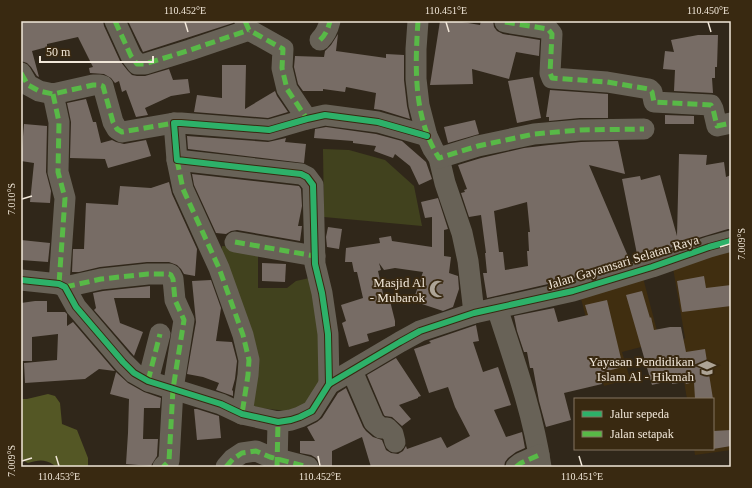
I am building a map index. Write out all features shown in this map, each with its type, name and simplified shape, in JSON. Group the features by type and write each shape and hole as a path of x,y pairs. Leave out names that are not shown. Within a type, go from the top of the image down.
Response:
{"street":[{"path":"115,21 131,56 138,64 145,64 160,59 247,26 283,49 282,68 287,89 307,119"},
{"path":"320,40 328,30 330,21"},
{"path":"418,21 416,79 419,105 427,136 439,158 445,182 462,233 468,261 474,313"},
{"path":"504,21 548,29 550,31 552,34 550,73 552,78 607,82 649,89 652,92 654,102 711,105 717,126 731,123"},
{"path":"21,73 28,85 39,91 53,94 93,85 103,86 113,122 117,129 122,132 174,123 269,130 325,115 378,122 427,136"},
{"path":"53,94 59,122 58,172 65,198 62,285 76,307 123,362 134,373 148,381 221,404 242,414 278,422 291,420 312,411 329,384 328,334 322,293 315,264 313,185 307,177 301,174 177,160"},
{"path":"174,123 177,160 183,189 219,268 243,335 248,360 248,375 242,414"},
{"path":"439,158 478,146 534,134 580,130 644,129"},
{"name":"Jalan Gayamsari Selatan Raya","path":"329,384 420,330 474,313 573,291 652,268 709,247 731,241"},
{"path":"235,242 315,256"},
{"path":"21,280 62,285 140,275 168,274 171,276 173,279 175,300 184,320 173,389 169,461 163,467"},
{"path":"497,308 530,414 540,461 521,463 516,467"},
{"path":"148,381 160,334"},
{"path":"352,371 374,422 382,428 387,428 393,434 395,442"},
{"path":"277,463 278,422"},
{"path":"226,467 242,453 256,451 270,457 277,463 308,467"}],"shaded area":[{"path":"323,149 349,150 385,160 414,186 422,226 324,217"},
{"path":"222,246 258,248 258,288 287,288 296,281 314,277 324,373 311,402 295,412 251,407 222,260"},
{"name":"Yayasan Pendidikan Islam Al - Hikmah","path":"731,247 731,450 695,455 694,450 714,450 714,398 687,398 678,346 685,338 672,262"},
{"name":"Yayasan Pendidikan Islam Al - Hikmah","path":"642,274 660,342 622,352 630,379 604,386 579,291"}],"green space":[{"path":"48,394 55,396 60,403 62,424 77,430 88,458 88,467 55,467 54,465 44,461 28,463 22,460 21,399"}],"building":[{"path":"21,21 103,21 120,61 132,75 145,76 169,69 173,80 188,79 190,93 171,96 145,108 148,115 136,117 126,90 122,92 119,81 115,83 111,78 104,74 90,73 89,68 93,67 78,37 47,44 47,47 32,51 39,77 27,63 21,61"},
{"path":"128,21 233,21 233,23 143,52"},
{"path":"440,21 456,21 480,25 481,21 493,21 494,27 497,31 503,34 540,40 539,56 516,52 509,79 472,69 473,84 430,85"},
{"path":"338,34 336,51 386,58 386,54 404,55 404,80 410,119 374,109 376,93 346,87 345,92 323,89 323,91 303,91 298,84 294,67 295,56 324,57 325,51"},
{"path":"698,35 718,35 717,67 715,67 715,78 712,78 713,93 674,91 675,70 663,69 665,51 674,52 671,40"},
{"path":"222,65 246,65 245,109 275,91 288,112 268,118 194,112 197,95 222,98"},
{"path":"533,77 541,118 517,123 508,81"},
{"path":"550,90 608,94 608,118 580,118 549,121 549,117 546,117"},
{"path":"86,99 93,122 96,122 101,143 112,140 124,144 146,140 151,156 108,168 105,159 70,158 71,122 67,103"},
{"path":"665,115 694,116 694,124 665,124"},
{"path":"475,120 479,134 448,143 444,127"},
{"path":"24,124 47,126 46,172 51,191 50,203 30,202 34,163 21,161"},
{"path":"326,127 376,134 402,141 426,162 432,179 419,185 410,166 395,154 393,158 374,151 376,146 353,143 353,141 314,138 315,129"},
{"path":"187,136 268,142 286,138 285,142 306,144 304,163 188,149"},
{"path":"618,141 625,174 589,165 630,261 570,279 487,298 483,273 487,273 486,253 481,215 469,217 461,193 465,192 464,190 467,189 458,165 524,148 581,142","holes":["527,202 530,232 528,232 528,266 505,270 503,252 499,252 494,211"]},
{"path":"679,154 707,155 706,165 724,162 726,177 731,175 731,229 698,238 675,241 676,246 638,259 622,179 640,176 641,180 660,175 677,236"},
{"path":"192,174 299,186 301,189 302,206 298,226 302,226 300,241 237,230 226,234 216,233 194,185"},
{"path":"169,182 172,194 197,249 195,276 184,274 177,265 169,262 147,262 100,267 79,272 72,272 73,249 84,249 86,203 118,205 120,186 151,188"},
{"path":"438,198 448,229 444,230 444,256 451,257 449,273 458,276 459,289 453,307 443,311 413,301 423,272 395,268 384,270 379,263 381,270 378,271 384,298 389,297 395,326 367,334 369,341 349,347 342,323 346,321 341,305 363,298 357,272 354,272 352,262 345,262 346,248 380,243 379,238 391,236 392,241 432,247 432,217 425,218 421,202"},
{"path":"328,227 342,229 339,249 327,247 326,237"},
{"path":"21,240 50,243 48,262 21,260"},
{"path":"262,263 286,264 285,282 262,281"},
{"path":"704,276 706,288 731,285 731,306 682,312 677,281"},
{"path":"211,280 221,308 216,341 232,342 237,361 232,390 233,396 216,390 219,383 203,377 187,374 196,322 192,281"},
{"path":"150,286 150,298 114,298 120,323 143,332 134,356 94,310 96,308 93,293"},
{"path":"642,291 654,330 670,327 681,327 686,352 705,349 713,398 695,398 694,382 686,384 685,382 672,384 672,380 652,385 626,295"},
{"path":"607,300 623,367 599,373 602,384 564,393 571,420 546,427 539,401 533,368 530,368 527,352 524,352 514,316 554,308 558,322 588,315 585,305"},
{"path":"47,301 47,312 65,312 67,314 67,326 73,322 115,371 99,369 85,379 25,383 24,363 57,360 58,334 32,337 32,361 21,361 21,303"},
{"path":"476,325 479,341 473,342 483,372 498,367 511,405 494,410 506,437 522,432 525,448 508,458 504,467 371,467 362,437 332,451 332,467 320,467 316,458 311,455 300,453 300,441 315,441 307,427 322,418 338,393 346,388 363,427 373,437 382,440 386,450 391,453 398,454 403,451 406,446 407,449 441,437 447,448 470,436 455,407 448,387 429,393 414,349 431,343 429,341"},
{"path":"396,358 421,396 399,405 411,419 402,426 392,417 384,415 367,375"},
{"path":"116,372 128,383 144,392 161,398 160,408 144,408 143,439 158,439 157,456 151,466 126,464 129,399 110,394"},
{"path":"194,409 219,416 221,438 197,440"},
{"path":"731,430 731,446 714,449 714,431"}],"marked path":[{"path":"115,21 131,56 137,64 145,64 249,30"},
{"path":"245,21 249,30 283,49 282,68 287,89 307,119"},
{"path":"320,40 324,36 330,21"},
{"path":"418,21 416,74 420,109 424,126 439,158 478,146 534,134 580,130 644,129"},
{"path":"505,22 548,29 552,34 550,73 552,78 607,82 649,89 652,92 654,102 711,105 717,126 731,123"},
{"path":"21,73 28,85 39,91 53,94 93,85 103,86 113,122 117,129 122,132 174,123"},
{"path":"53,94 59,122 58,172 65,198 59,284"},
{"path":"177,160 183,189 219,268 243,335 249,360 242,414"},
{"path":"235,242 315,256"},
{"path":"65,287 101,279 148,274 171,275 173,279 175,300 184,320 173,389 169,461 163,467"},
{"path":"148,381 160,334"},
{"path":"277,467 278,422"},
{"path":"226,467 233,459 242,453 256,451 270,457 308,467"},
{"path":"516,467 521,463 539,455"}],"cycle path":[{"path":"329,384 328,334 322,293 315,264 313,185 307,177 301,174 177,160 174,123 269,130 325,115 378,122 427,136"},
{"path":"21,280 59,284 65,287 76,307 123,362 134,373 148,381 221,404 242,414 278,422 291,420 312,411 329,384 420,331 474,313 573,291 731,241"}],"place":[{"name":"Masjid Al - Mubarok","path":"438,289"},
{"name":"Yayasan Pendidikan Islam Al - Hikmah","path":"707,368"}]}
